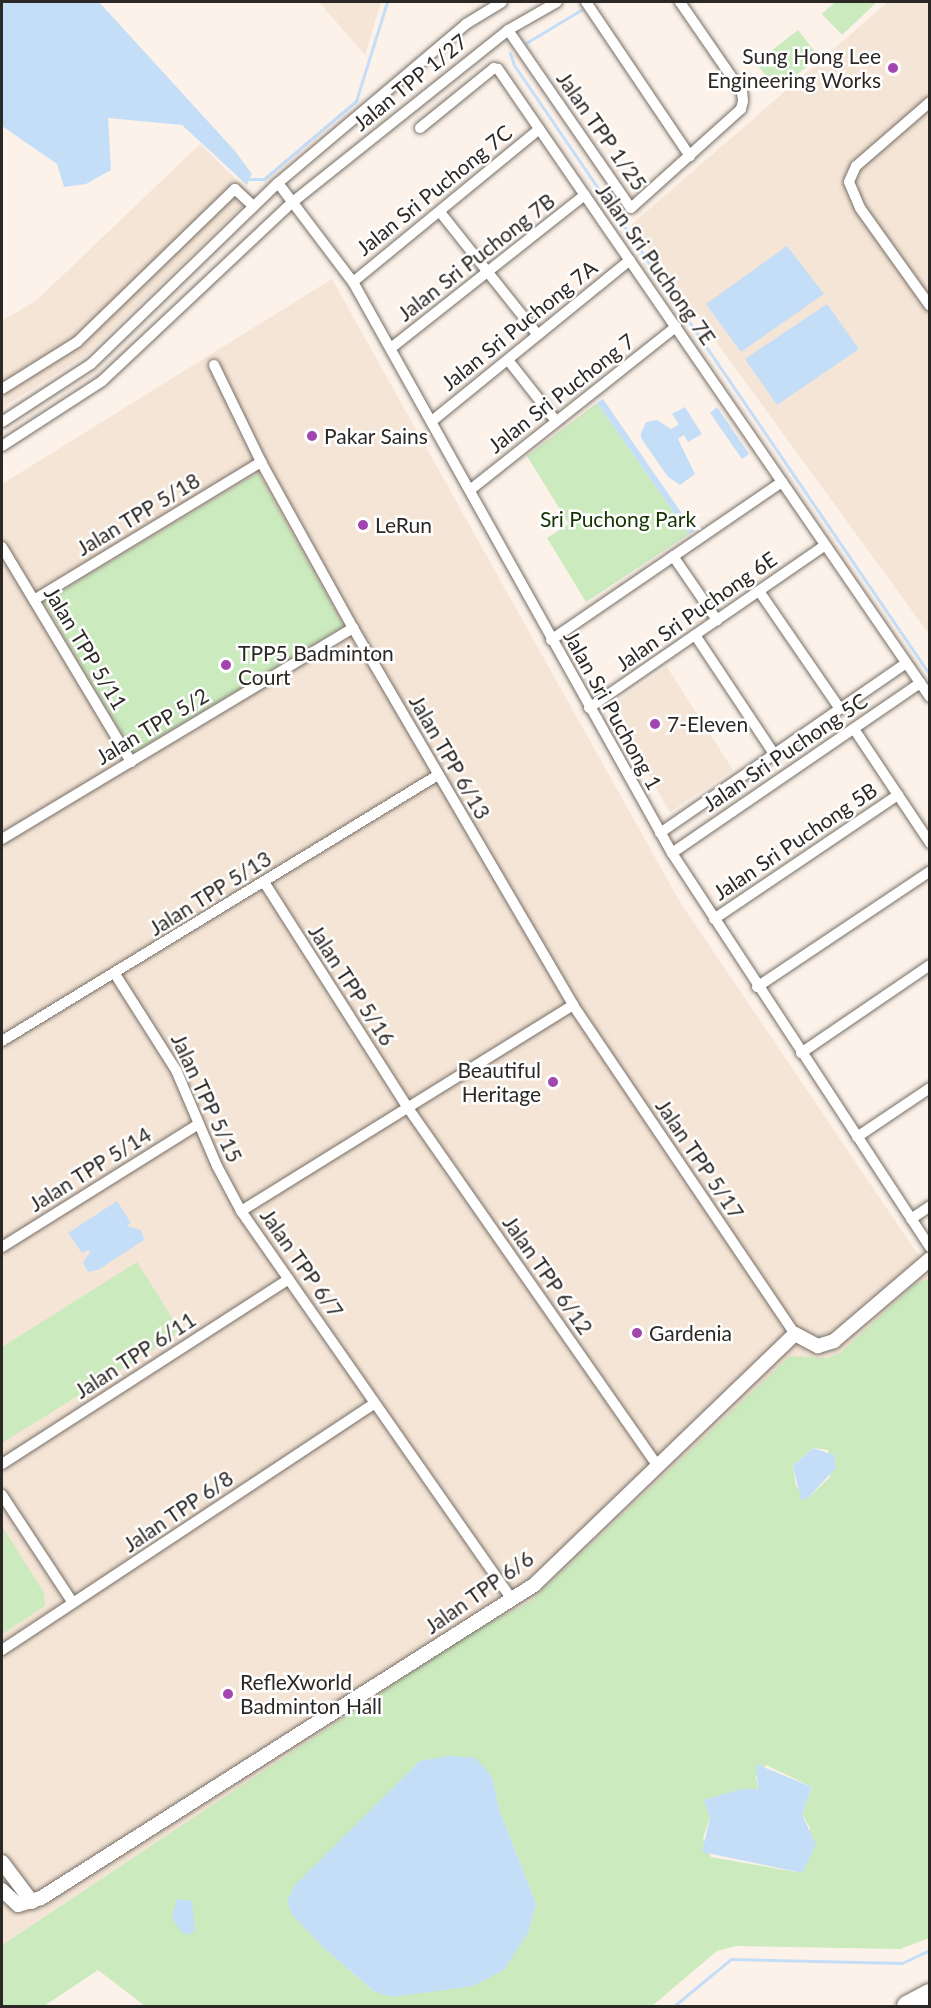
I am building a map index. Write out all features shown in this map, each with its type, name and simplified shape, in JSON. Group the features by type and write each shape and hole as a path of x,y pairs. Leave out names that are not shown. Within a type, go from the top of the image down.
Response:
{"highway":[{"path":"907,2007 930,1994"}],"street":[{"name":"Jalan TPP 1/27","path":"2,422 91,364 278,183 466,24 502,2"},
{"name":"Jalan TPP 1/27","path":"2,446 102,381 294,201 508,30 557,2"},
{"path":"586,2 690,156"},
{"name":"Jalan TPP 1/25","path":"508,30 627,206 634,207 741,109 743,101 742,92 680,2"},
{"name":"Jalan Sri Puchong 7E","path":"420,128 496,68 930,697"},
{"path":"930,102 856,166 849,182 860,207 930,306"},
{"name":"Jalan Sri Puchong 7C","path":"353,282 539,129"},
{"name":"Jalan Sri Puchong 1","path":"278,183 294,201 353,282 672,853 757,987 930,1247"},
{"path":"2,389 77,342 234,189 253,206"},
{"name":"Jalan Sri Puchong 7B","path":"391,348 585,195"},
{"path":"440,212 538,335"},
{"name":"Jalan Sri Puchong 7A","path":"432,421 630,260"},
{"name":"Jalan Sri Puchong 7","path":"470,490 676,327"},
{"path":"508,360 556,421"},
{"name":"Jalan TPP 6/13","path":"214,365 261,462 353,628 573,1005"},
{"name":"Jalan TPP 5/18","path":"34,600 261,462"},
{"path":"551,639 782,482"},
{"name":"Jalan Sri Puchong 6E","path":"590,708 825,545"},
{"name":"Jalan TPP 5/11","path":"4,551 131,762"},
{"path":"674,556 717,620"},
{"path":"759,591 840,709"},
{"name":"Jalan TPP 5/2","path":"3,834 131,762 353,628"},
{"path":"695,635 774,754"},
{"path":"660,833 906,663"},
{"name":"Jalan Sri Puchong 5C","path":"672,853 920,683"},
{"path":"854,729 930,843"},
{"name":"Jalan TPP 5/13","path":"2,1041 438,775"},
{"name":"Jalan Sri Puchong 5B","path":"714,920 898,795"},
{"path":"757,987 930,871"},
{"name":"Jalan TPP 5/16","path":"264,882 408,1108"},
{"path":"801,1053 930,965"},
{"name":"Jalan TPP 5/15","path":"115,974 162,1044 241,1210"},
{"name":"Jalan TPP 6/7","path":"512,1600 241,1210 573,1005"},
{"name":"Jalan TPP 5/17","path":"573,1005 795,1334"},
{"path":"857,1137 930,1088"},
{"name":"Jalan TPP 6/12","path":"408,1108 656,1464"},
{"name":"Jalan TPP 5/14","path":"2,1247 199,1124"},
{"path":"911,1219 930,1206"},
{"path":"795,1334 818,1346 834,1341 930,1259"},
{"name":"Jalan TPP 6/11","path":"2,1464 289,1279"},
{"name":"Jalan TPP 6/6","path":"32,1902 534,1585 656,1464 795,1334"},
{"name":"Jalan TPP 6/8","path":"2,1650 375,1403"},
{"path":"2,1495 73,1603"},
{"path":"2,1862 32,1902"},
{"path":"2,1890 11,1902 32,1902"}],"shaded area":[{"path":"319,2 381,2 365,55"},
{"path":"888,2 929,2 929,634 631,225"},
{"path":"200,144 253,196 86,355 2,408 2,321 37,300"},
{"path":"332,279 680,902 929,1271 929,1279 915,1284 841,1352 827,1358 790,1357 531,1601 469,1634 2,1945 2,484"},
{"path":"667,667 733,770 670,812 609,707"}],"green space":[{"path":"835,2 877,2 842,35 822,14"},
{"path":"798,30 819,57 777,90 756,63"},
{"name":"Sri Puchong Park","path":"597,403 689,534 586,602 547,538 569,524 527,456"},
{"path":"258,473 344,626 133,753 44,602"},
{"path":"137,1262 181,1332 2,1443 2,1347"},
{"path":"929,1279 929,1938 900,1949 736,1946 717,1951 652,2006 145,2006 98,1970 44,2006 2,2006 2,1945 469,1634 531,1601 790,1356 827,1358 841,1352 915,1284","holes":["813,1448 828,1450 830,1477 807,1499 796,1486 793,1466","420,1761 492,1777 499,1809 536,1904 528,1933 473,1986 375,1992 326,1950 372,1812","766,1765 812,1787 802,1814 810,1828 802,1873 711,1857 703,1838 710,1817 705,1800 742,1789 758,1789 756,1777"]},
{"path":"2,1526 44,1593 45,1606 2,1634"}],"water":[{"path":"2,2 99,2 235,151 252,174 247,185 182,125 108,118 111,170 86,184 64,187 57,164 2,126"},
{"path":"787,246 824,294 741,352 706,304"},
{"path":"827,304 859,349 777,405 745,359"},
{"path":"603,399 694,531 689,534 597,403"},
{"path":"685,407 702,434 688,442 684,435 678,439 695,474 680,485 668,477 641,438 641,433 646,422 657,420 671,429 679,424 672,414"},
{"path":"717,407 749,454 742,459 710,413"},
{"path":"117,1201 131,1223 127,1226 141,1230 144,1240 98,1270 88,1272 83,1262 90,1253 88,1250 82,1253 68,1233"},
{"path":"813,1448 834,1455 836,1468 807,1499 801,1500 793,1466"},
{"path":"449,1756 476,1758 492,1777 499,1809 536,1904 528,1933 504,1970 473,1986 393,1997 375,1992 326,1950 292,1915 287,1901 295,1885 420,1761"},
{"path":"756,1764 812,1787 802,1814 816,1845 802,1873 702,1852 710,1817 704,1800 742,1789 758,1789"},
{"path":"177,1899 192,1901 195,1931 188,1935 180,1931 172,1918"}],"waterway":[{"path":"250,179 264,179 356,101 387,2"},
{"path":"526,43 581,10"},
{"path":"510,53 514,65 930,675"},
{"path":"674,2006 731,1959 902,1963 930,1950"}],"place":[{"name":"Sung Hong Lee Engineering Works","path":"893,68"},
{"name":"Pakar Sains","path":"312,436"},
{"name":"LeRun","path":"363,525"},
{"name":"TPP5 Badminton Court","path":"226,665"},
{"name":"7-Eleven","path":"655,724"},
{"name":"Beautiful Heritage","path":"553,1082"},
{"name":"Gardenia","path":"637,1333"},
{"name":"RefleXworld Badminton Hall","path":"228,1694"}]}
